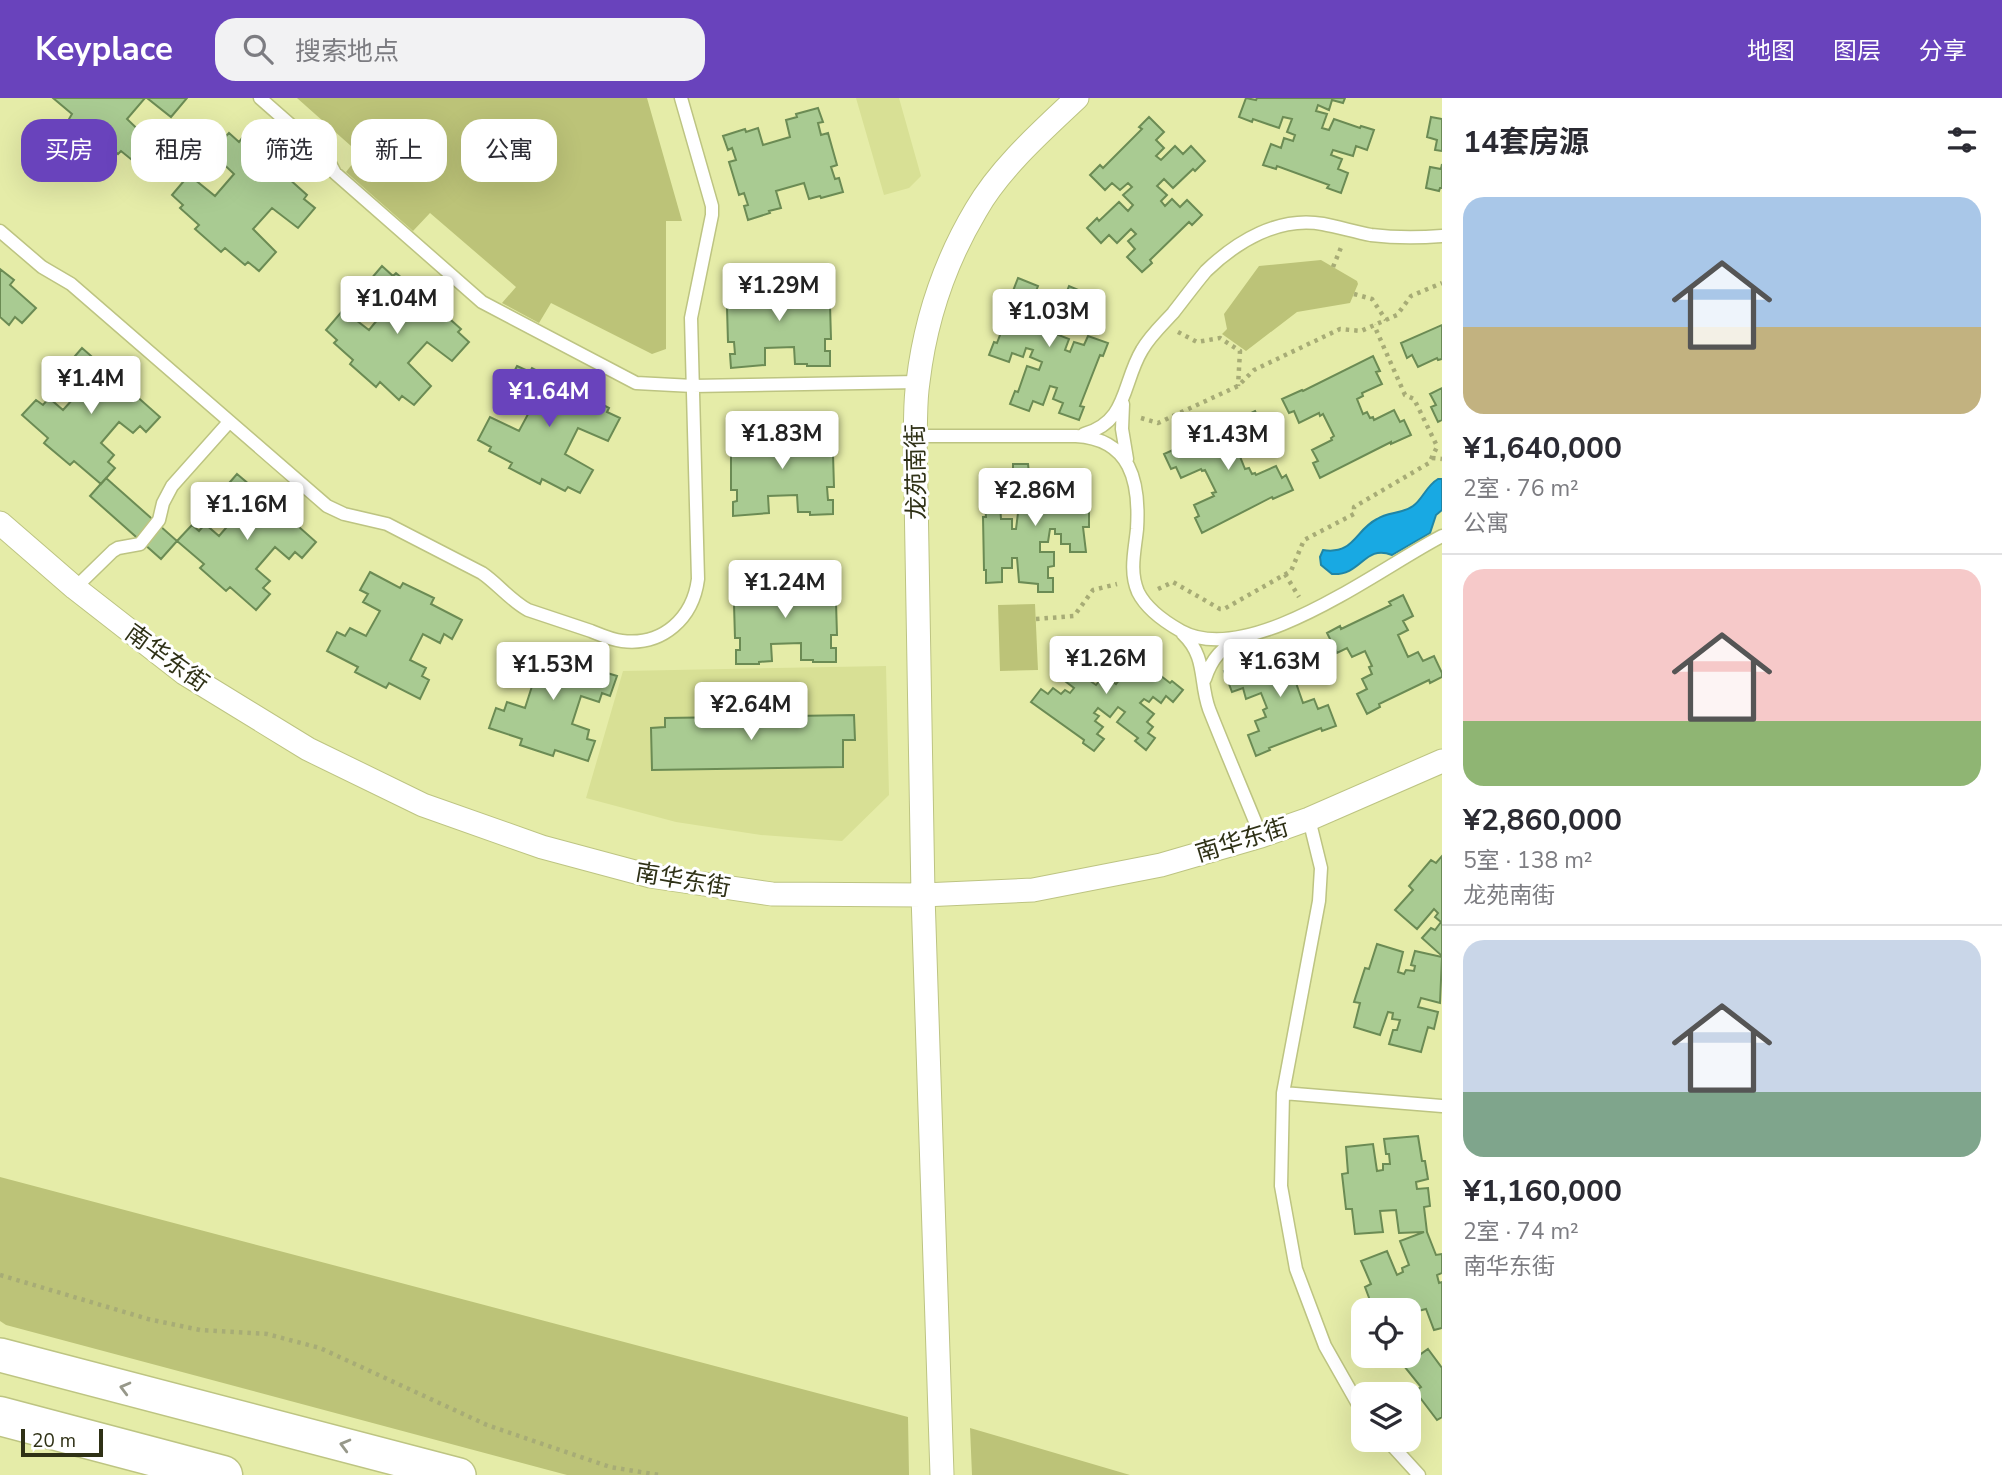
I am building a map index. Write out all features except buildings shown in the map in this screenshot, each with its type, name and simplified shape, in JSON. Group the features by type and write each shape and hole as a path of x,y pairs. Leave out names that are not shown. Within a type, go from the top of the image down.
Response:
{"highway":[{"path":"0,1416 223,1475"}],"street":[{"name":"龙苑南街","path":"942,1475 923,895 915,436 918,382 926,333 939,288 977,208 1006,170 1044,128 1077,98"},
{"name":"南华东街","path":"0,523 75,588 195,680 308,749 435,809 542,847 650,876 772,894 923,895 1033,890 1161,865 1261,836 1309,819 1442,761"},
{"path":"0,1355 458,1475"},
{"path":"393,1458 435,1475"}],"lane":[{"path":"260,98 326,156 335,173 482,302 636,383 693,386 918,382"},
{"path":"0,231 47,271 71,284 327,506 344,514 387,524 482,573 528,610 617,640 643,641 665,634 685,615 696,593 698,565 691,318 712,206 681,98"},
{"path":"1076,436 1104,425 1118,410 1131,371 1142,349 1217,261 1249,239 1283,225 1296,223 1323,224 1387,237 1442,236"},
{"path":"1124,396 1122,418 1125,450 1137,500 1133,564 1135,579 1149,607 1181,631 1198,653 1209,709 1261,836"},
{"path":"75,588 113,551 140,544 159,520 163,503 172,486 229,422"},
{"path":"915,436 1093,437 1110,445 1124,458 1130,469"},
{"path":"1181,631 1201,639 1212,640 1254,633 1285,624 1442,536"},
{"path":"1203,686 1208,670 1218,654 1234,642 1254,633"},
{"path":"1309,819 1321,868 1319,901 1283,1093 1281,1186 1296,1269 1325,1346 1351,1392"},
{"path":"1283,1093 1442,1106"},
{"path":"1398,1452 1419,1475"}],"path":[{"path":"1122,418 1138,418 1158,424 1238,386 1254,370 1340,329 1362,331 1386,320 1400,312 1411,296 1442,284"},
{"path":"1354,294 1372,299 1386,320"},
{"path":"1162,324 1197,342 1220,338 1240,351 1238,386"},
{"path":"1142,597 1173,582 1224,609 1291,571 1304,540 1353,514 1353,507 1429,463 1436,444 1414,399 1405,395 1374,325"},
{"path":"1432,458 1442,459"},
{"path":"1036,619 1074,615 1093,590 1135,579"},
{"path":"0,1275 148,1319 200,1330 267,1334 320,1348 488,1425 610,1467 659,1475"}],"shaded area":[{"path":"297,98 647,98 682,221 666,221 666,349 652,354 551,303 539,323 502,303 516,287 430,213 413,231 357,182 447,182 447,119 351,119 351,146 337,134 337,119 321,119"},
{"path":"856,98 899,98 921,176 909,188 884,195"},
{"path":"1321,260 1357,281 1350,303 1297,312 1246,351 1222,334 1227,329 1224,314 1259,266"},
{"path":"1035,604 1038,670 1000,671 998,605"},
{"path":"886,666 889,795 842,841 761,835 676,822 586,798 623,671"},
{"path":"0,1177 908,1417 909,1475 567,1475 6,1325 0,1321"},
{"path":"970,1428 1130,1475 972,1475"}],"water":[{"path":"1438,479 1442,479 1442,510 1436,515 1430,533 1392,555 1375,554 1342,573 1332,574 1321,565 1323,550 1341,549 1377,519 1413,506"}]}
